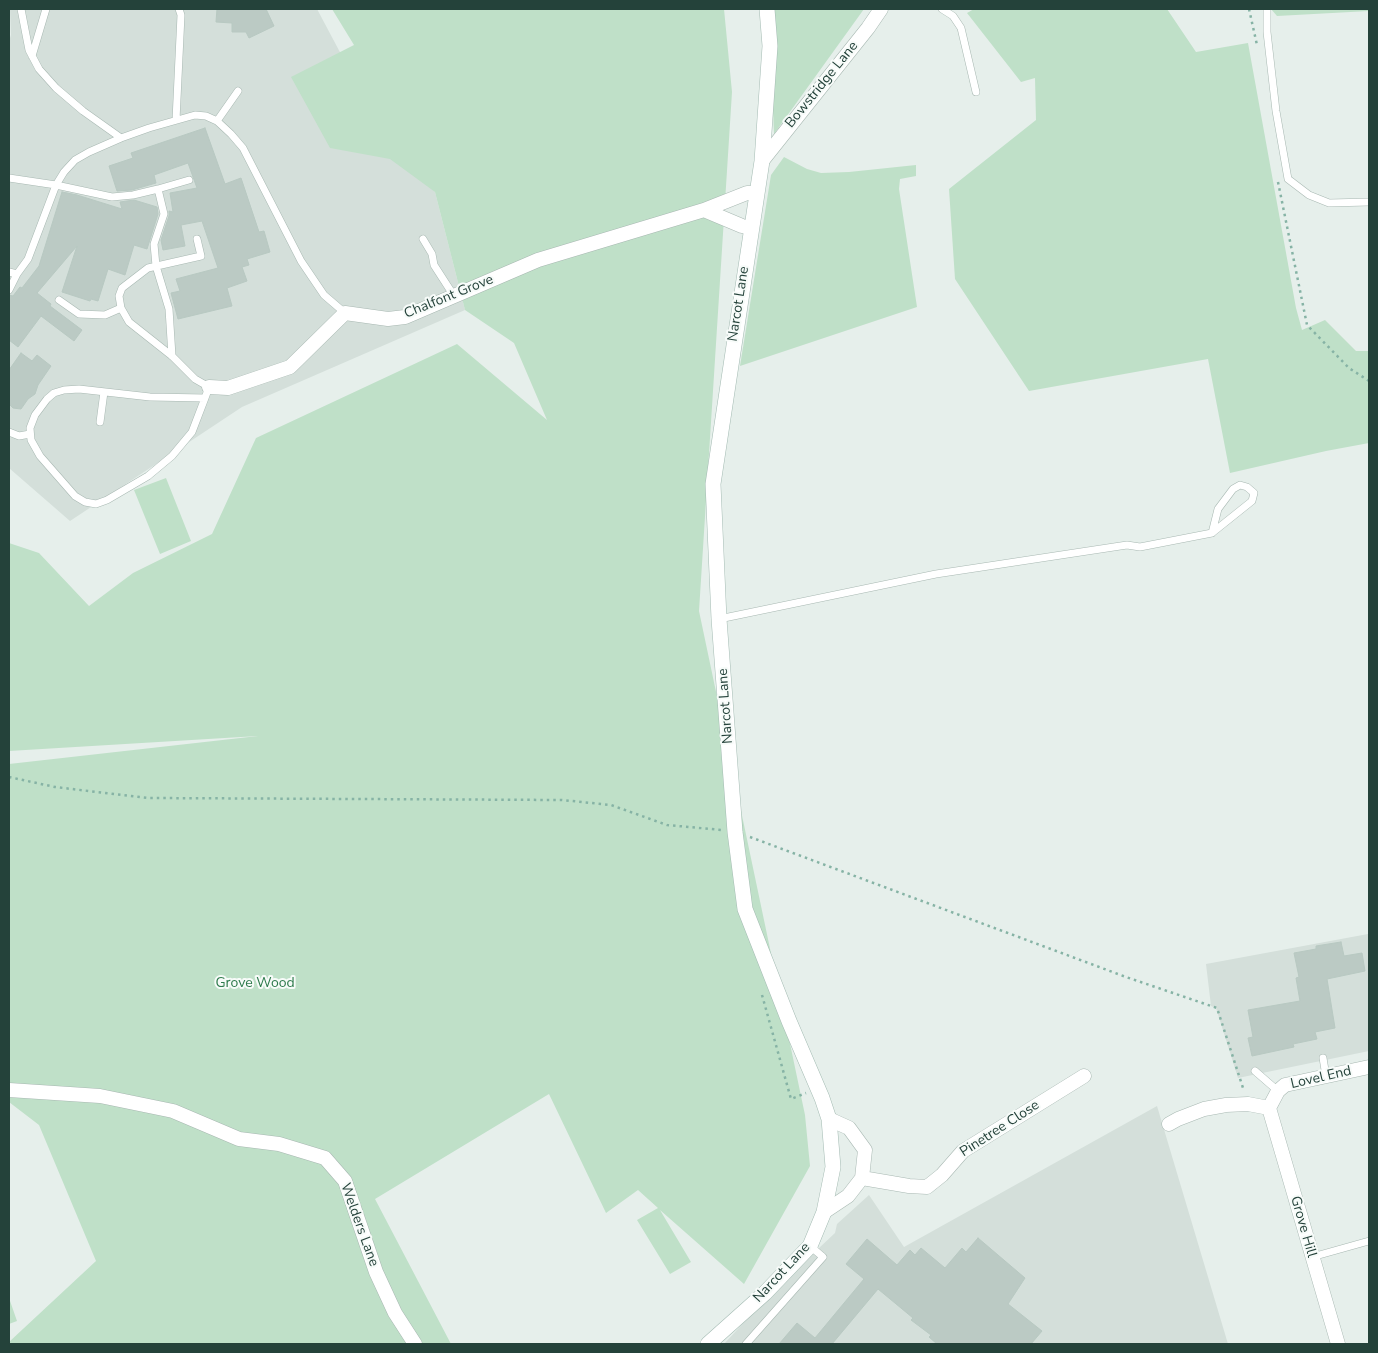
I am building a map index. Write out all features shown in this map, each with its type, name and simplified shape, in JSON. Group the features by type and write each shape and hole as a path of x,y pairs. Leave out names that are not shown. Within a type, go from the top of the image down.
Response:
{"street":[{"name":"Narcot Lane","path":"708,1344 766,1293 810,1246 824,1212 833,1167 829,1119 819,1088 789,1022 745,909 729,831 713,484 762,160 770,46 766,9"},
{"name":"Bowstridge Lane","path":"762,160 868,28 880,9"},
{"name":"Chalfont Grove","path":"345,312 388,319 405,317 538,260 704,210 746,193 756,194"},
{"path":"704,210 751,228"},
{"path":"207,392 228,388 290,367 345,312"},
{"name":"Lovel End","path":"1269,1108 1278,1090 1285,1085 1369,1067"},
{"name":"Pinetree Close","path":"862,1178 927,1187 942,1175 963,1151 1084,1076"},
{"name":"Welders Lane","path":"9,1090 100,1096 173,1111 239,1139 279,1144 326,1158 345,1181 376,1272 395,1313 415,1344"},
{"path":"1169,1124 1204,1110 1226,1105 1248,1104 1269,1108"},
{"name":"Grove Hill","path":"1269,1108 1338,1344"},
{"path":"824,1212 848,1196 862,1178 865,1150 849,1128 829,1119"}],"lane":[{"path":"20,9 29,50 39,69 56,88 83,111 121,138"},
{"path":"32,56 46,9"},
{"path":"176,120 181,15 179,9"},
{"path":"942,9 953,16 961,28 976,92"},
{"path":"1267,9 1267,32 1276,111 1288,179 1309,195 1329,203 1369,202"},
{"path":"217,121 238,91"},
{"path":"9,290 17,274 28,259 56,185 75,160 88,152 121,138 195,115 206,116 217,121 243,148 285,231 311,277 324,295 345,312"},
{"path":"9,178 56,185 112,197 133,195 189,180"},
{"path":"158,189 164,214 154,244 156,266 169,309 172,356"},
{"path":"197,239 201,256 148,268 122,288 119,296 121,308 129,322 172,356 207,392"},
{"path":"423,239 432,254 434,265 454,296"},
{"path":"9,272 17,274"},
{"path":"59,300 79,314 106,315 121,308"},
{"path":"64,390 150,396 207,392 192,432 172,456 148,476 107,500 96,504 85,502 70,491 34,446 30,434 34,415 54,393 64,390"},
{"path":"100,422 104,392"},
{"path":"9,432 20,436 30,434"},
{"path":"719,619 936,574 1127,545 1140,547 1212,532 1252,502 1254,492 1247,487 1240,486 1233,489 1218,509 1212,532"},
{"path":"1323,1058 1326,1076"},
{"path":"1255,1071 1278,1090"},
{"path":"1312,1257 1369,1241"},
{"path":"746,1344 823,1257 810,1246"}],"path":[{"path":"1278,183 1306,325 1349,368 1369,381"},
{"path":"9,777 55,788 148,798 562,800 611,805 666,826 729,831 1126,977 1217,1008 1248,1104"},
{"path":"761,988 790,1099 819,1088"}],"shaded area":[{"path":"10,9 317,9 342,56 435,192 465,310 242,407 70,521 9,468"},
{"path":"1368,934 1369,1051 1238,1078 1216,1008 1211,1006 1206,964"},
{"path":"1157,1106 1228,1344 724,1344 771,1293 835,1233 837,1224 869,1195 904,1247"}],"green space":[{"name":"Grove Wood","path":"332,9 724,9 732,92 699,611 805,1115 810,1166 744,1284 660,1210 691,1262 670,1274 637,1220 658,1208 638,1190 606,1213 549,1094 375,1199 451,1344 9,1344 96,1261 39,1125 9,1102 9,764 258,736 9,751 9,543 39,553 89,606 133,573 212,534 256,438 457,344 547,420 514,343 465,310 435,192 390,159 330,148 291,77 354,45"},
{"path":"769,9 864,9 774,134"},
{"path":"974,9 1167,9 1196,52 1248,43 1296,308 1302,330 1325,320 1356,351 1369,351 1369,443 1230,473 1208,359 1029,391 955,279 949,189 1036,120 1035,78 1021,82 967,13"},
{"path":"1271,9 1369,9 1369,11 1277,16"},
{"path":"784,157 807,169 821,173 916,165 916,176 900,179 899,189 917,307 740,366 771,175"},
{"path":"166,478 191,541 160,554 134,490"},
{"path":"9,1298 17,1321 9,1324"}],"building":[{"path":"217,9 266,9 274,26 249,38 246,32 232,32 232,23 216,22"},
{"path":"205,128 225,184 241,178 259,232 264,231 270,252 247,259 249,265 242,267 247,281 227,288 232,306 178,319 171,293 180,291 176,279 218,268 202,221 181,225 185,246 163,250 161,240 169,211 173,212 170,193 197,188 188,163 154,175 156,183 132,190 117,191 109,166 133,158 131,153"},
{"path":"62,192 122,209 120,202 134,200 157,207 158,214 147,249 134,245 125,275 108,269 98,301 91,299 90,301 62,292 77,246 37,293 51,304 50,306 82,330 74,341 41,316 18,347 9,340 9,295 13,296 20,287 22,288 39,266"},
{"path":"21,353 32,361 37,355 51,366 38,385 35,394 28,399 21,409 13,408 9,404 9,370"},
{"path":"1341,942 1344,956 1362,953 1365,971 1327,979 1335,1028 1315,1032 1317,1039 1293,1044 1294,1047 1252,1056 1248,1038 1253,1037 1248,1010 1300,1001 1296,978 1299,977 1294,953 1316,949 1316,946"},
{"path":"978,1238 1025,1278 1008,1304 1042,1331 1031,1344 937,1344 929,1337 931,1335 911,1320 913,1318 878,1289 832,1344 779,1344 797,1323 815,1338 864,1279 846,1264 867,1239 897,1265 910,1250 915,1255 921,1248 945,1268 962,1248 966,1252"}]}
